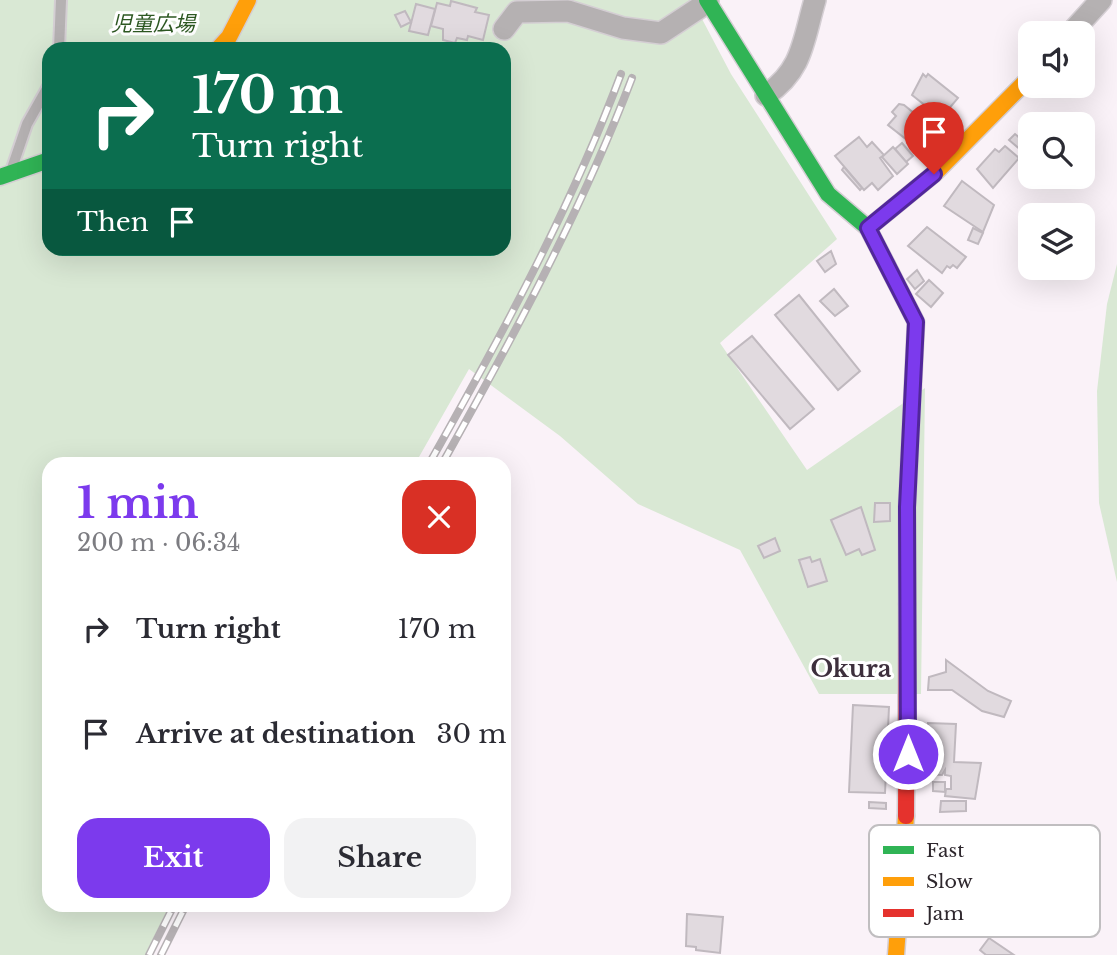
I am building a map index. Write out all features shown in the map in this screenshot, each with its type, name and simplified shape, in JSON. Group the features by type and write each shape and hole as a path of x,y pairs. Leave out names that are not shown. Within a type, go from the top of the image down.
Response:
{"street":[{"path":"224,42 248,0"},
{"path":"766,95 783,83 798,63 814,0"},
{"path":"1082,21 1101,0"},
{"path":"504,29 517,12 568,11 623,29 661,33 708,1 828,194 868,228 916,322 907,507 908,782 905,825"},
{"path":"868,228 934,174 1018,89"},
{"path":"5,176 42,163"},
{"path":"896,955 897,937"}],"lane":[{"path":"59,42 61,0"},
{"path":"5,176 27,124 42,97"}],"green space":[{"name":"児童広場","path":"0,0 692,0 731,74 837,239 720,343 807,470 925,388 921,694 819,694 740,550 638,504 560,436 469,369 419,457 42,457 42,912 166,912 145,955 0,955"},
{"path":"1117,264 1117,582 1099,503 1097,391 1107,304"}],"building":[{"path":"451,1 477,8 475,12 489,15 483,40 468,36 467,40 457,38 455,42 443,40 443,29 431,26 437,3 450,6"},
{"path":"416,4 435,9 428,35 409,31"},
{"path":"405,11 411,22 401,27 395,15"},
{"path":"923,74 926,77 928,74 958,98 941,118 912,95"},
{"path":"899,104 904,105 932,128 916,147 888,125 896,116 892,112"},
{"path":"1015,134 1018,136 1018,148 1009,140"},
{"path":"859,137 867,147 872,142 884,155 880,158 893,176 878,190 872,183 864,190 835,156"},
{"path":"902,143 913,156 906,162 895,149"},
{"path":"1005,146 1018,159 993,188 977,169 995,149 999,152"},
{"path":"893,147 908,164 897,174 882,157"},
{"path":"844,167 862,188 860,190 842,170"},
{"path":"962,181 994,205 983,232 944,206"},
{"path":"927,227 966,257 957,268 953,265 950,268 947,266 942,273 908,246"},
{"path":"973,228 983,233 978,244 968,240"},
{"path":"831,251 836,264 825,272 817,261"},
{"path":"917,270 924,281 915,289 907,279"},
{"path":"929,280 943,293 931,307 916,294"},
{"path":"834,289 848,306 835,316 820,301"},
{"path":"799,295 860,371 838,390 775,315"},
{"path":"752,336 814,409 790,429 728,355"},
{"path":"875,503 890,503 890,521 874,522"},
{"path":"861,507 875,550 862,555 859,549 846,555 831,520"},
{"path":"775,538 780,551 764,558 758,546"},
{"path":"810,557 812,562 820,559 827,581 808,587 799,560"},
{"path":"946,660 988,691 1011,701 1004,717 982,711 952,690 928,690 929,677 946,672"},
{"path":"853,705 889,707 885,793 849,792"},
{"path":"928,723 956,724 954,762 981,763 975,799 945,796 946,789 951,789 951,776 945,775 945,770 942,775 926,774"},
{"path":"933,782 945,782 945,792 933,791"},
{"path":"941,801 966,801 966,811 940,812"},
{"path":"869,802 886,803 886,809 869,808"},
{"path":"687,914 723,917 720,953 686,946"},
{"path":"989,938 1014,955 986,955 980,950"}],"railway":[{"path":"433,457 508,321 557,224 621,74"},
{"path":"446,457 568,226 632,78"},
{"path":"149,955 170,912"},
{"path":"161,955 182,912"}],"traffic: fast":[{"path":"707,0 828,194 868,228 887,265"},
{"path":"0,177 42,162"}],"traffic: slow":[{"path":"224,42 248,0"},
{"path":"868,228 934,174 1018,89"},
{"path":"887,265 916,322 907,507 907,604"},
{"path":"905,825 906,816"},
{"path":"896,955 897,937"}],"traffic: jam":[{"path":"906,816 907,604"}],"district":[{"name":"Okura","path":"851,669"}],"route":[{"path":"908,754 907,507 916,322 868,228 934,174"}]}
